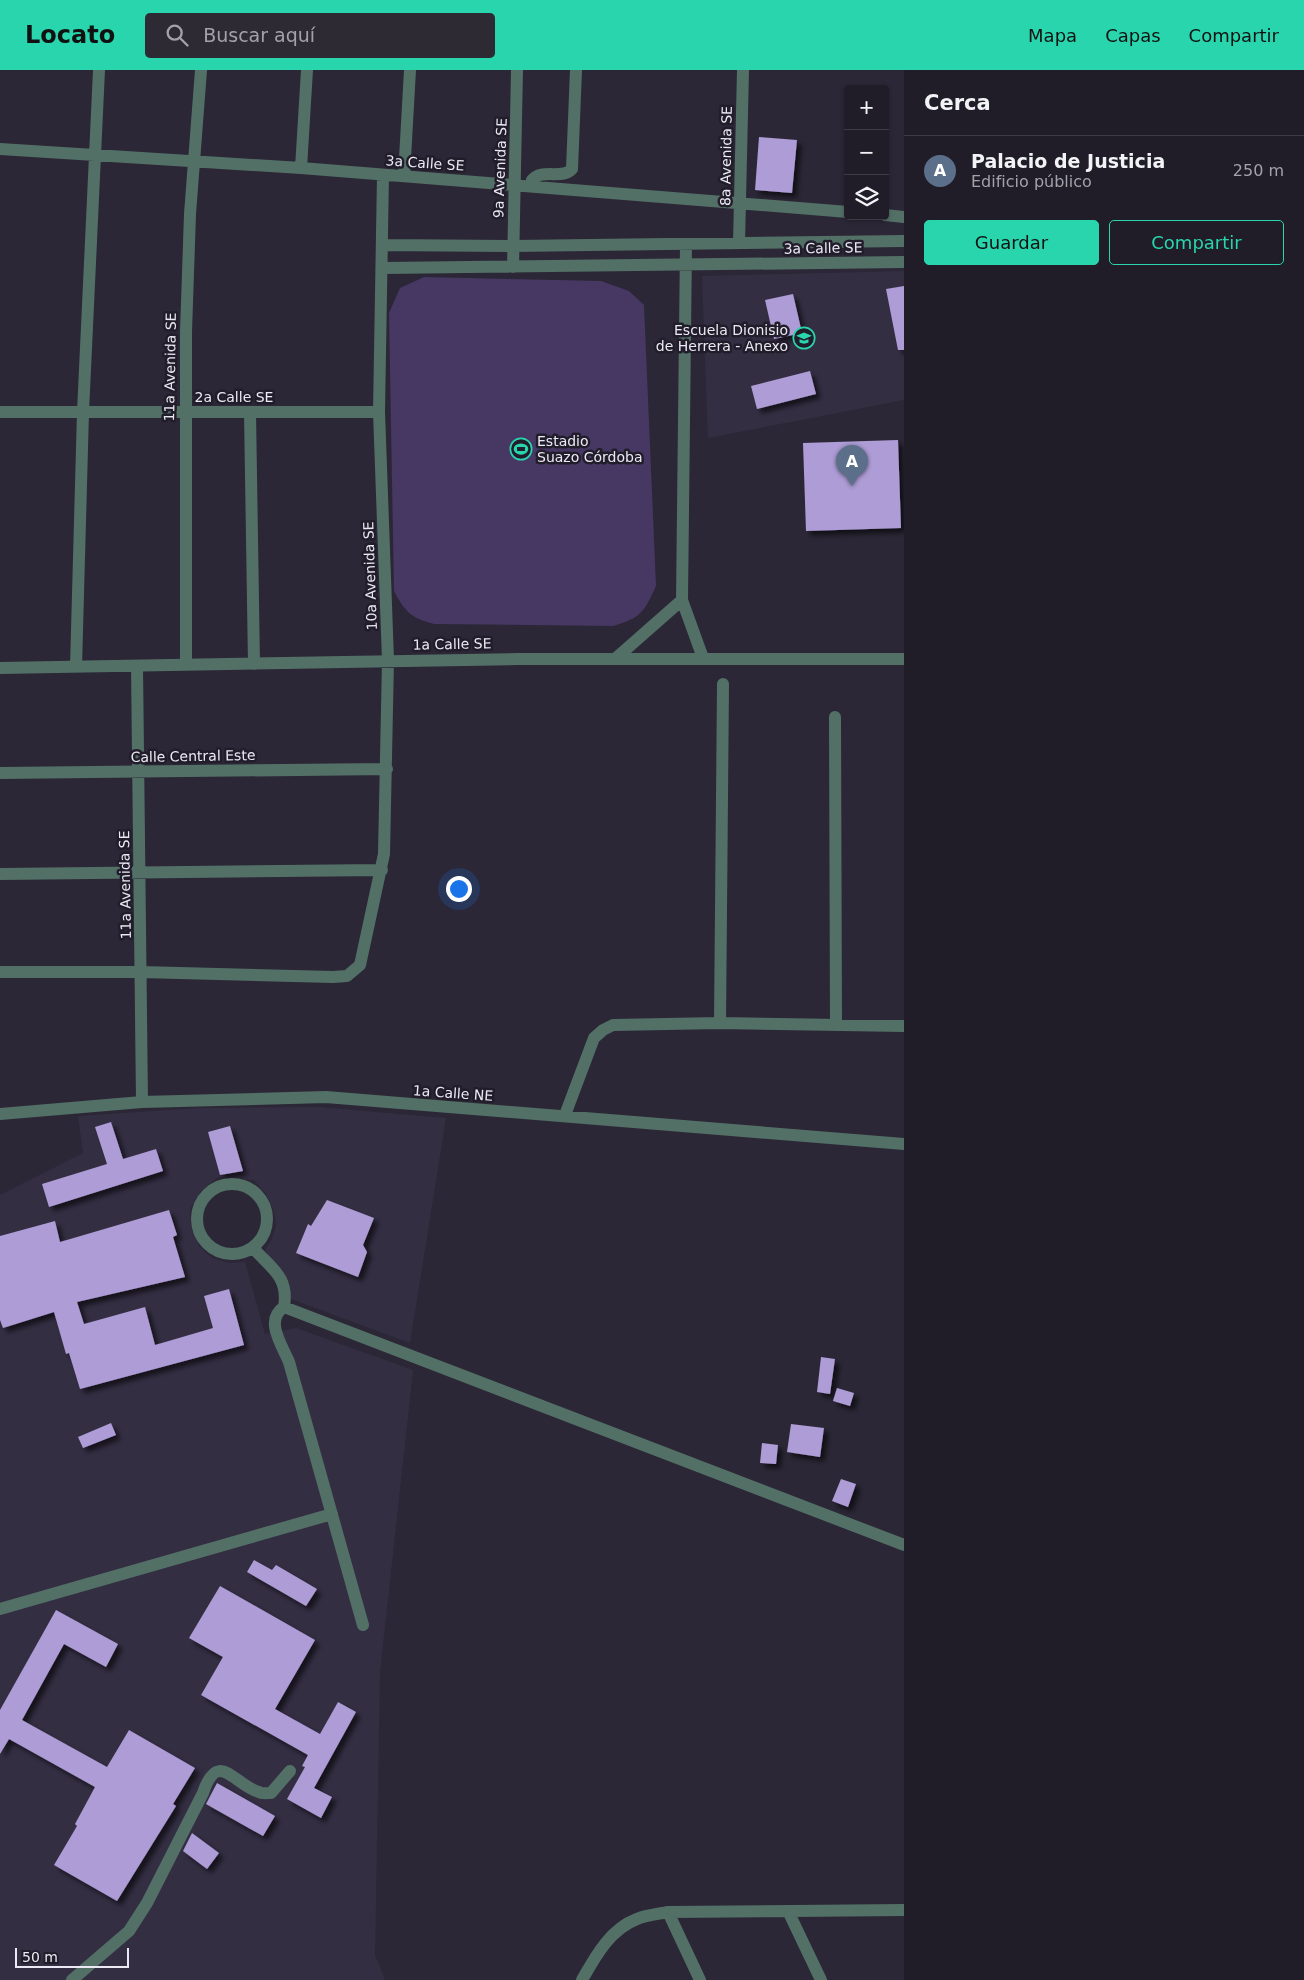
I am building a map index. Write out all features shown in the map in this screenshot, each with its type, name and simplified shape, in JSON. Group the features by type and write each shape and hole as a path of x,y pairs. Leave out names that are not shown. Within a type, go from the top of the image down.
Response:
{"street":[{"path":"76,667 83,412 99,70"},
{"name":"11a Avenida SE","path":"186,664 184,412 187,286 201,70"},
{"path":"301,168 306,70"},
{"path":"404,176 410,70"},
{"name":"9a Avenida SE","path":"513,267 518,70"},
{"path":"531,186 532,180 538,174 566,173 572,169 576,70"},
{"name":"8a Avenida SE","path":"739,243 743,70"},
{"name":"3a Calle SE","path":"0,149 194,160 844,212"},
{"name":"10a Avenida SE","path":"141,972 333,978 347,976 355,972 360,965 382,870 387,769 388,660 379,412 383,268 383,175"},
{"path":"889,215 904,216"},
{"name":"3a Calle SE","path":"382,245 513,246 904,241"},
{"path":"686,244 682,600 703,658"},
{"name":"3a Calle SE","path":"383,268 904,262"},
{"name":"2a Calle SE","path":"0,412 379,412"},
{"path":"250,412 254,664"},
{"path":"615,658 682,600"},
{"name":"1a Calle SE","path":"0,668 388,660 615,658 904,659"},
{"name":"11a Avenida SE","path":"138,666 142,1102"},
{"path":"720,1023 723,684"},
{"path":"835,717 836,1025"},
{"name":"Calle Central Este","path":"0,772 387,769"},
{"path":"0,874 382,870"},
{"path":"0,972 141,972"},
{"path":"565,1116 594,1038 603,1030 613,1025 720,1023 904,1026"},
{"name":"1a Calle NE","path":"0,1114 142,1102 326,1098 904,1144"},
{"path":"221,1186 244,1186 261,1199 266,1209 267,1225 260,1240 253,1248 243,1253 221,1253 211,1248 203,1240 198,1230 198,1208 211,1190 221,1186"},
{"path":"253,1248 283,1280 286,1292 284,1308"},
{"path":"364,1625 289,1362 274,1328 274,1319 278,1311 284,1308 904,1545"},
{"path":"0,1609 332,1514"},
{"path":"72,1980 129,1931 147,1903 202,1793 208,1777 218,1771 228,1772 259,1792 271,1793 290,1771"},
{"path":"582,1980 597,1954 615,1933 636,1919 668,1912 789,1913 904,1910"},
{"path":"668,1912 700,1980"},
{"path":"789,1913 821,1980"}],"shaded area":[{"name":"Escuela Dionisio de Herrera - Anexo","path":"904,271 904,400 708,438 702,276"},
{"name":"Estadio Suazo Córdoba","path":"424,277 601,281 629,291 644,305 656,586 645,608 636,617 613,626 434,624 414,616 405,609 398,598 394,591 389,313 400,288"},
{"path":"318,1107 446,1118 410,1343 283,1296 265,1250 271,1241 276,1226 274,1211 266,1194 254,1180 218,1177 201,1191 190,1209 191,1226 199,1246 212,1258 229,1263 245,1262 265,1334 296,1328 413,1370 380,1672 375,1955 385,1980 0,1980 0,1195 83,1153 78,1116 200,1108"}],"building":[{"path":"759,137 797,140 792,193 755,190"},
{"path":"904,286 904,350 898,350 886,289"},
{"path":"793,294 802,333 774,339 765,300"},
{"path":"810,371 816,394 757,409 751,386"},
{"path":"898,440 901,528 806,531 803,443"},
{"path":"111,1122 123,1159 156,1149 163,1171 49,1207 42,1184 107,1164 95,1127"},
{"path":"230,1126 243,1171 220,1175 208,1132"},
{"path":"327,1200 374,1218 363,1245 367,1252 358,1277 296,1253 308,1224 311,1226"},
{"path":"169,1210 177,1235 173,1237 185,1277 77,1302 84,1324 145,1307 155,1345 213,1328 204,1296 229,1289 244,1345 80,1389 69,1353 66,1354 54,1312 3,1328 0,1320 0,1236 55,1221 60,1242"},
{"path":"821,1357 835,1359 830,1394 817,1392"},
{"path":"837,1388 854,1393 850,1406 833,1401"},
{"path":"111,1423 116,1435 83,1448 78,1437"},
{"path":"791,1424 824,1428 820,1457 787,1452"},
{"path":"762,1443 778,1445 776,1464 760,1463"},
{"path":"841,1479 856,1484 848,1507 832,1501"},
{"path":"254,1560 272,1570 276,1565 317,1589 306,1606 247,1572"},
{"path":"220,1586 315,1640 275,1709 320,1734 338,1702 356,1712 314,1788 332,1797 321,1818 287,1799 305,1767 302,1766 308,1755 201,1695 223,1657 189,1638"},
{"path":"56,1610 118,1644 106,1667 64,1644 22,1720 107,1767 129,1730 195,1768 173,1804 176,1806 117,1901 54,1865 77,1826 75,1824 95,1787 9,1739 0,1754 0,1710"},
{"path":"217,1783 275,1816 263,1836 206,1804"},
{"path":"192,1833 219,1853 207,1869 183,1851"}],"place":[{"name":"Escuela Dionisio de Herrera - Anexo","path":"804,338"},
{"name":"Estadio Suazo Córdoba","path":"521,449"},
{"name":"Palacio de Justicia","path":"852,486"}]}
